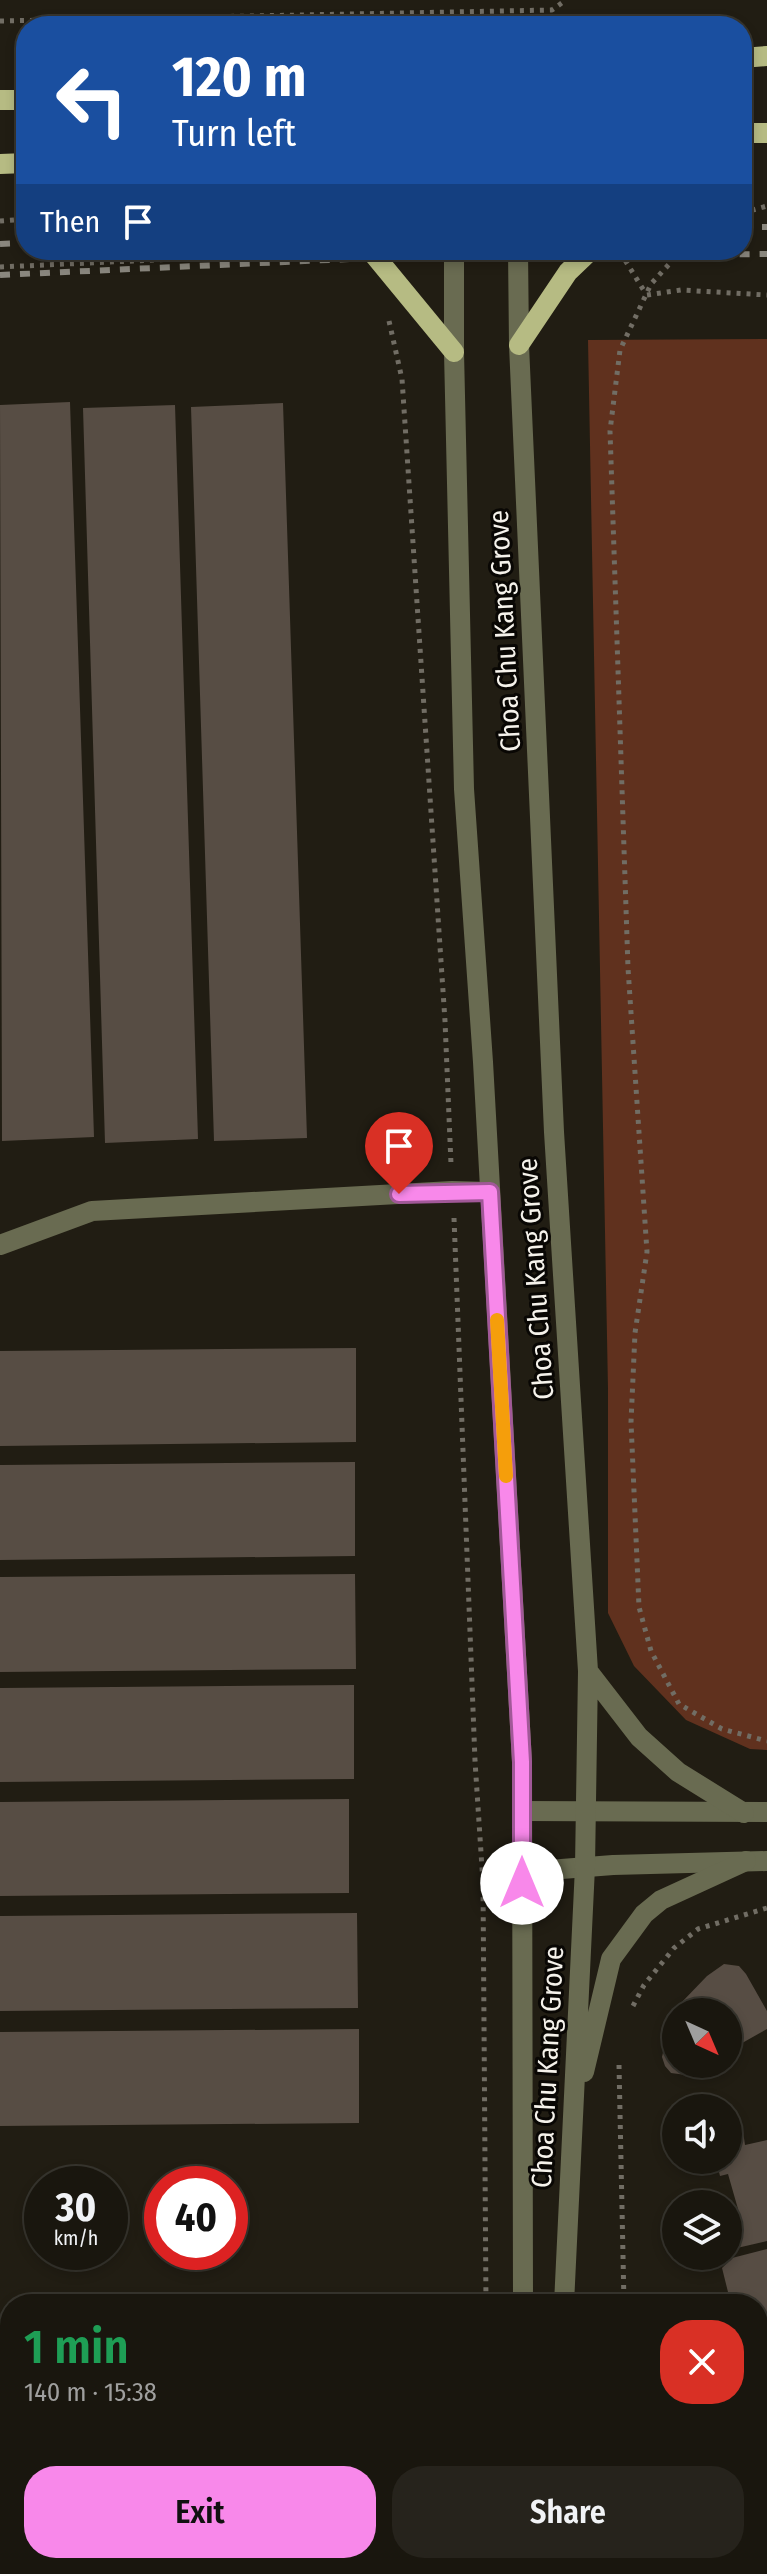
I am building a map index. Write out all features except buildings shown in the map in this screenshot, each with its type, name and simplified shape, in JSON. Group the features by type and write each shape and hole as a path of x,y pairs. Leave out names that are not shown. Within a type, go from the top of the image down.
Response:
{"main road":[{"path":"378,260 454,352"},
{"path":"519,345 568,272 581,260"}],"street":[{"name":"Choa Chu Kang Grove","path":"454,260 463,762 522,1762 523,2294"},
{"name":"Choa Chu Kang Grove","path":"518,260 519,345 554,1132 588,1671 585,1867 564,2294"},
{"path":"0,1245 92,1211 452,1191 490,1192"},
{"path":"588,1671 639,1737 678,1772 744,1813"},
{"path":"522,1811 767,1812"},
{"path":"572,2123 611,1959 644,1914 661,1900 746,1861"},
{"path":"523,1872 767,1861"}],"path":[{"path":"251,16 552,10 566,0"},
{"path":"0,267 156,260"},
{"path":"343,260 350,269"},
{"path":"624,260 647,295"},
{"path":"673,260 651,284 620,350 610,431 628,968 647,1252 635,1333 631,1422 639,1607 651,1651 679,1704 722,1729 767,1741"},
{"path":"647,295 681,290 767,295"},
{"path":"388,319 402,379 445,1021 475,1761 483,1883 486,2294"},
{"path":"631,2010 654,1972 674,1948 698,1929 767,1908"},
{"path":"621,2053 624,2294"}],"shaded area":[{"path":"767,339 767,1750 750,1749 686,1720 634,1666 608,1613 608,1389 588,340"}],"railway":[{"path":"752,227 767,227"},
{"path":"0,244 16,243"},
{"path":"752,254 767,254"},
{"path":"0,275 327,260"}],"slow traffic":[{"path":"497,1320 506,1476"}],"route":[{"path":"399,1194 490,1192 522,1762 522,1883"}]}
